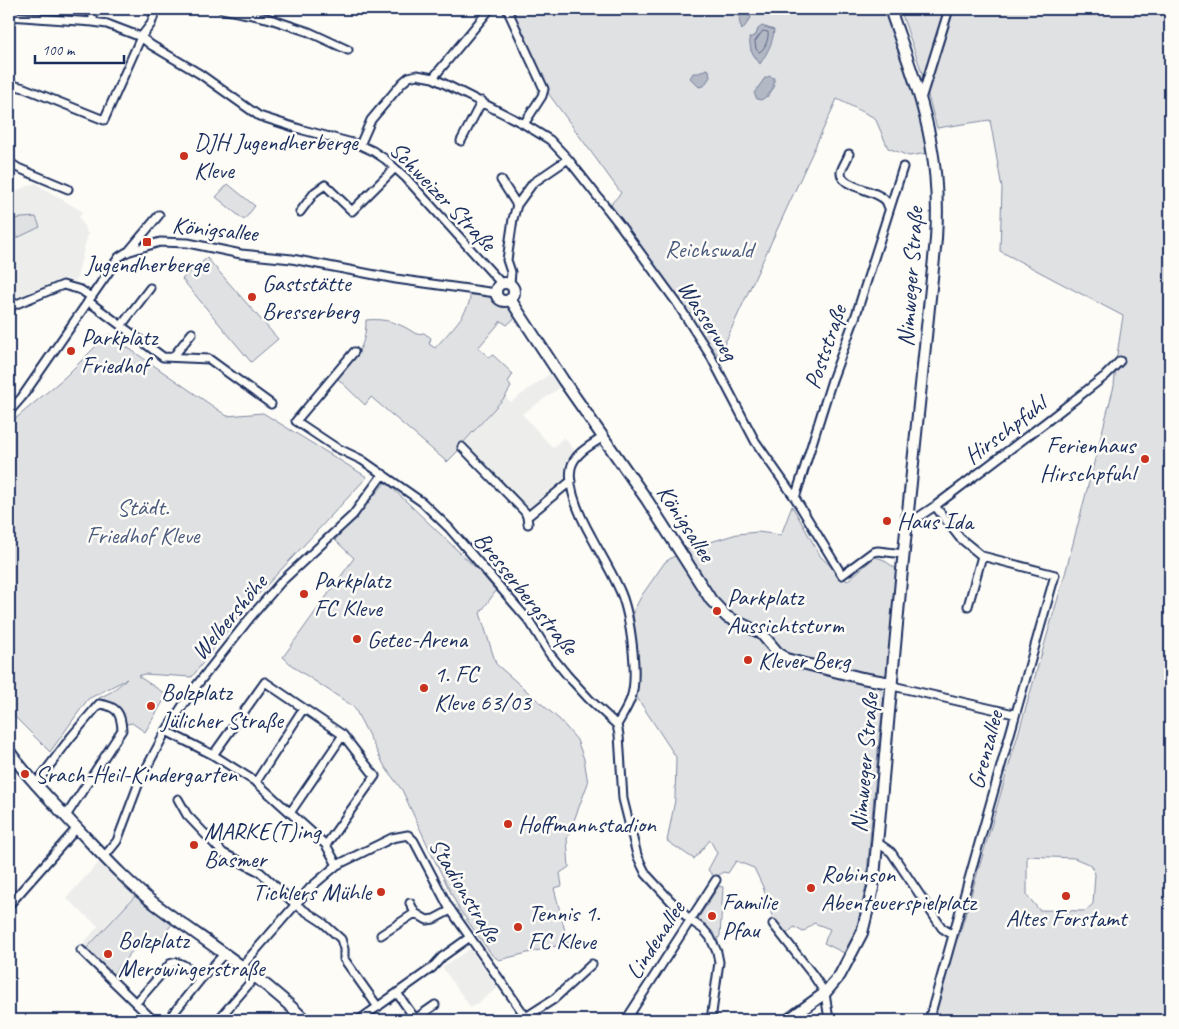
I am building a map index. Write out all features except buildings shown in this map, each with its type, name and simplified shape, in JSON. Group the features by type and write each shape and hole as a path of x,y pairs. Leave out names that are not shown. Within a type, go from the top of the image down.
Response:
{"main road":[{"name":"Nimweger Straße","path":"788,1020 825,994 840,975 862,933 873,888 878,843 891,683 938,209 933,156 921,101 890,9"},
{"name":"Königsallee","path":"502,287 500,299 507,301 510,299 562,380 652,507 715,605 727,617 761,633 777,652 786,659 862,678 891,683"},
{"path":"502,287 514,291 510,299"},
{"path":"9,751 35,785 104,857 155,903 242,966 277,994 305,1020"}],"street":[{"path":"88,9 93,16 93,22"},
{"path":"9,84 24,88 104,120 141,37 151,24 156,9"},
{"path":"222,9 276,20 310,32 348,50"},
{"path":"360,145 371,120 402,83 409,77 417,75 433,78 490,9"},
{"path":"507,9 544,90 524,124"},
{"path":"921,101 949,9"},
{"name":"Schweizer Straße","path":"9,16 107,24 141,37 200,74 260,116 302,130 360,145 379,155 406,178 502,287"},
{"name":"Wasserweg","path":"433,78 524,124 550,140 568,159 620,224 677,303 710,355 755,442 794,498 842,575 873,552 904,554"},
{"path":"460,141 482,102"},
{"path":"849,154 841,172 842,178 848,184 874,193 886,200 889,208"},
{"path":"502,287 511,272 507,260 517,205 533,182 568,159"},
{"path":"9,162 18,168 68,189"},
{"name":"Poststraße","path":"794,498 832,380 859,307 903,166"},
{"path":"300,212 315,192 325,185 352,211 395,168"},
{"path":"501,180 517,205"},
{"path":"127,252 159,215"},
{"name":"Königsallee","path":"9,412 12,404 119,258 127,252 160,242 188,242 241,254 292,259 396,279 502,287"},
{"path":"9,307 63,285 81,290 121,326 163,357 209,359 271,404"},
{"path":"121,326 150,288"},
{"path":"173,357 192,333"},
{"name":"Bresserbergstraße","path":"354,352 296,421 335,447 362,460 422,502 449,528 530,622 549,653 567,675 588,699 617,725"},
{"name":"Hirschpfuhl","path":"907,520 917,518 935,506 1105,376 1120,361"},
{"path":"603,437 582,451 575,459 571,467 571,481 579,514 621,594 627,614 634,683 631,698 617,725 624,799 637,855 646,874 690,920 707,933 717,952 719,962 711,1020"},
{"path":"462,447 525,512 528,521 571,481"},
{"name":"Welbershöhe","path":"104,857 118,841 140,780 166,732 193,690 249,619 282,582 353,515 383,474"},
{"path":"935,506 960,538 982,556 968,606"},
{"name":"Grenzallee","path":"929,1020 1054,574 982,556"},
{"path":"213,756 265,682 343,735 375,776 326,845"},
{"path":"891,683 897,687 1014,714"},
{"path":"35,785 99,704 117,711 121,716 122,730 66,816"},
{"path":"256,782 303,709"},
{"path":"166,732 213,756 256,782 326,845 336,865"},
{"path":"290,813 343,735"},
{"path":"178,799 187,815 223,853 260,872 296,905 322,922 341,939 344,959 378,1007"},
{"path":"9,905 77,828"},
{"name":"Stadionstraße","path":"242,966 310,888 336,865 392,838 408,835 414,841 451,910 527,1019"},
{"path":"878,843 891,852 942,928 953,936"},
{"name":"Lindenallee","path":"626,1020 716,880"},
{"path":"410,903 415,913 427,920 434,919 451,910"},
{"path":"381,935 415,913"},
{"path":"773,924 813,975 825,994 829,1020"},
{"path":"359,1020 432,968 442,957 470,936"},
{"path":"80,950 153,1020"},
{"path":"168,1020 224,954"},
{"path":"136,1003 170,964 175,962 182,964 200,980"},
{"path":"527,1019 554,999 592,964"},
{"path":"218,1020 255,977"},
{"path":"397,993 415,1020 436,1005"}],"shaded area":[{"path":"35,183 83,212 79,217 88,234 76,281 63,279 9,300 9,194"},
{"path":"551,373 561,387 522,414 553,448 564,437 575,451 570,455 565,465 565,481 563,484 529,509 461,445 505,397 511,402"},
{"path":"101,860 137,894 86,949 82,945 98,926 66,898"},
{"path":"470,949 498,988 471,1008 442,967"}],"green space":[{"name":"Reichswald","path":"511,9 744,9 740,12 751,18 745,9 884,9 915,102 928,153 909,156 888,148 875,118 837,99 719,356 703,337 665,280 610,205 621,193 548,93","holes":["758,29 760,63 751,51","765,78 775,86 767,97 758,88"]},
{"path":"900,9 1170,9 1170,1020 930,1020 948,952 959,936 1065,574 1114,386 1123,316 1000,251 1002,188 990,120 937,128 920,67","holes":["1027,856 1074,858 1091,865 1095,874 1093,904 1085,911 1039,910 1027,895"]},
{"path":"228,184 255,206 244,220 216,197"},
{"path":"36,217 40,227 17,238 9,219"},
{"path":"207,258 278,339 251,362 182,279"},
{"path":"470,294 491,295 497,302 510,309 517,316 507,325 501,321 478,348 489,357 493,355 513,374 508,382 511,387 505,397 447,462 371,397 365,405 337,378 354,359 362,346 366,320 386,321 398,324 416,334 424,333 431,338 429,344 435,348 463,315 470,301"},
{"name":"Städt. Friedhof Kleve","path":"108,334 227,416 263,413 367,477 241,613 192,677 144,674 138,676 167,695 145,732 132,723 127,724 99,698 111,692 127,679 88,699 50,752 9,711 9,424 65,377"},
{"name":"1. FC Kleve 63/03","path":"386,482 479,571 496,591 480,613 496,664 560,720 577,740 584,759 588,783 567,839 569,867 560,873 562,886 554,888 568,943 499,960 492,955 459,909 402,790 385,767 354,707 295,668 283,657 354,558 335,540"},
{"path":"792,506 821,557 847,581 875,557 882,559 898,570 879,740 866,885 857,929 844,953 824,943 830,929 814,923 803,932 794,927 786,935 773,919 763,887 754,868 736,861 728,873 723,872 715,878 708,870 717,853 710,840 694,859 667,841 675,800 676,757 636,696 639,672 633,612 642,595 665,562 684,550 737,534 758,532 781,535"},
{"path":"719,886 723,887 720,936 716,941 707,928 697,920"},
{"path":"137,894 172,924 157,944 146,935 112,975 86,949"}],"water":[{"path":"744,9 751,18 742,30 739,19"},
{"path":"762,26 774,30 771,44 760,64 751,51 749,38 756,35 758,29"},
{"path":"706,69 709,70 710,77 704,86 699,87 690,78 693,73 699,73"},
{"path":"770,76 774,78 774,85 771,91 761,100 757,99 754,93 765,78"}],"place":[{"name":"DJH Jugendherberge Kleve","path":"184,156"},
{"name":"Jugendherberge","path":"147,242"},
{"name":"Gaststätte Bresserberg","path":"252,297"},
{"name":"Parkplatz Friedhof","path":"71,351"},
{"name":"Ferienhaus Hirschpfuhl","path":"1145,459"},
{"name":"Haus Ida","path":"887,521"},
{"name":"Parkplatz FC Kleve","path":"304,594"},
{"name":"Parkplatz Aussichtsturm","path":"717,611"},
{"name":"Getec-Arena","path":"357,639"},
{"name":"Klever Berg","path":"748,660"},
{"name":"1. FC Kleve 63/03","path":"424,688"},
{"name":"Bolzplatz Jülicher Straße","path":"151,706"},
{"name":"Srach-Heil-Kindergarten","path":"25,774"},
{"name":"Hoffmannstadion","path":"508,824"},
{"name":"MARKE(T)ing Basmer","path":"194,845"},
{"name":"Robinson Abenteuerspielplatz","path":"811,888"},
{"name":"Tichlers Mühle","path":"381,892"},
{"name":"Altes Forstamt","path":"1066,896"},
{"name":"Familie Pfau","path":"712,916"},
{"name":"Tennis 1. FC Kleve","path":"518,927"},
{"name":"Bolzplatz Merowingerstraße","path":"108,954"}]}
